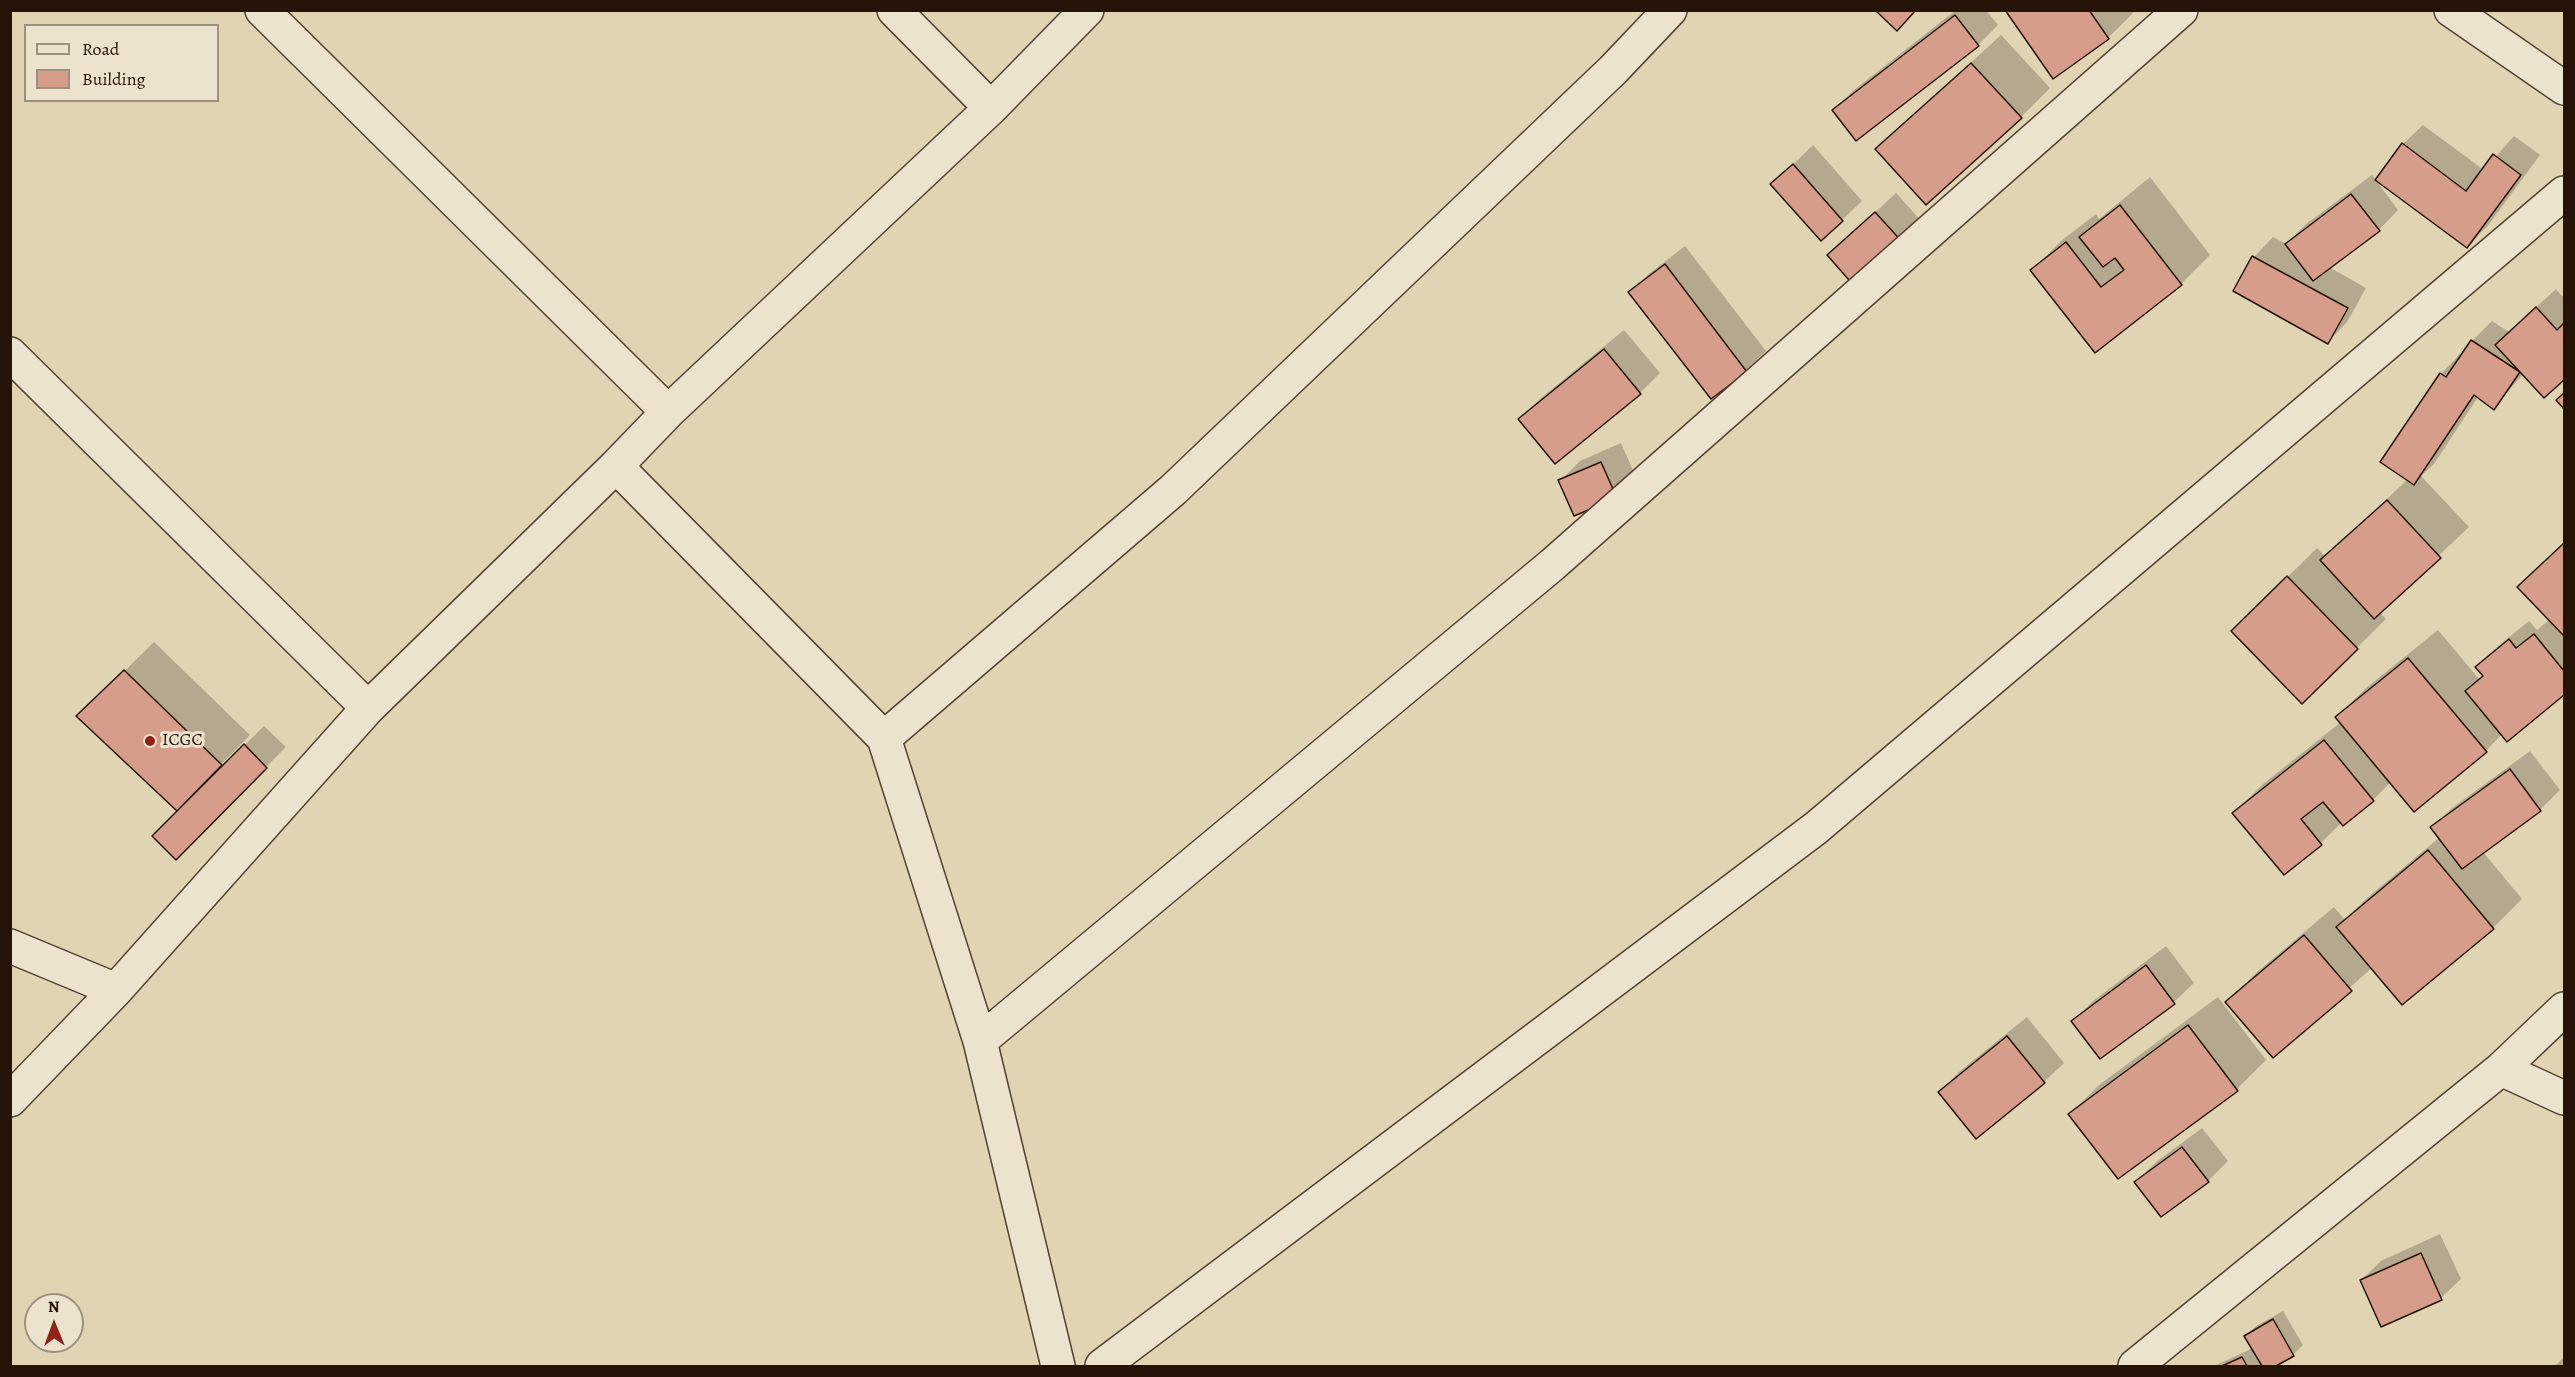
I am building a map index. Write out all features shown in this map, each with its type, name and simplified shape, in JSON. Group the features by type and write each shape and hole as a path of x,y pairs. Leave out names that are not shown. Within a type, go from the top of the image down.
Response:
{"street":[{"path":"262,10 668,412"},
{"path":"894,10 991,108"},
{"path":"10,1100 116,990 368,708 668,412 991,108 1087,10"},
{"path":"884,738 1173,490 1613,70 1670,10"},
{"path":"980,1041 1552,565 2181,10"},
{"path":"2451,10 2565,88"},
{"path":"1102,1366 1816,828 2565,192"},
{"path":"10,354 368,708"},
{"path":"616,465 884,738 980,1041 1058,1366"},
{"path":"10,946 116,990"},
{"path":"2135,1366 2501,1070 2565,1009"},
{"path":"2501,1070 2565,1098"}],"building":[{"path":"1875,10 1916,10 1897,31"},
{"path":"2005,10 2089,10 2109,39 2053,79"},
{"path":"1955,15 1979,46 1856,141 1832,110"},
{"path":"1971,63 2022,118 1926,205 1875,149"},
{"path":"2402,143 2466,191 2493,154 2521,175 2467,248 2375,180"},
{"path":"1793,164 1843,221 1821,241 1770,184"},
{"path":"2351,194 2380,231 2313,281 2285,244"},
{"path":"2120,205 2182,285 2095,353 2030,270 2066,242 2101,287 2124,270 2115,258 2103,267 2079,237"},
{"path":"1875,212 1905,245 1856,288 1827,255"},
{"path":"2252,256 2348,308 2328,344 2233,291"},
{"path":"1665,264 1747,372 1711,399 1628,292"},
{"path":"2536,307 2557,330 2564,323 2564,380 2544,398 2495,345"},
{"path":"2471,340 2520,372 2494,410 2474,395 2414,485 2380,462 2440,373 2446,377"},
{"path":"1604,349 1641,394 1555,464 1518,419"},
{"path":"2564,393 2564,409 2556,400"},
{"path":"1601,462 1617,498 1574,516 1558,480"},
{"path":"2387,500 2441,558 2374,619 2320,560"},
{"path":"2564,543 2564,636 2517,587"},
{"path":"2287,576 2358,649 2302,704 2231,631"},
{"path":"2534,634 2564,671 2564,695 2507,742 2465,691 2483,676 2475,667 2509,639 2516,648"},
{"path":"2408,658 2487,752 2414,812 2335,717"},
{"name":"ICGC","path":"124,670 222,765 177,811 76,716"},
{"path":"2324,740 2374,801 2343,826 2323,802 2301,819 2322,845 2284,875 2232,813"},
{"name":"ICGC","path":"244,744 267,768 176,860 152,836"},
{"path":"2510,769 2541,811 2462,869 2430,827"},
{"path":"2428,850 2494,929 2402,1005 2336,927"},
{"path":"2304,935 2352,991 2273,1058 2225,1002"},
{"path":"2146,965 2175,1004 2100,1059 2071,1021"},
{"path":"2188,1025 2238,1091 2118,1179 2068,1114"},
{"path":"2007,1036 2045,1083 1976,1139 1938,1092"},
{"path":"2182,1147 2209,1182 2161,1217 2134,1182"},
{"path":"2421,1253 2442,1300 2381,1327 2360,1280"},
{"path":"2273,1319 2294,1356 2276,1366 2262,1366 2244,1336"},
{"path":"2242,1357 2247,1366 2222,1366"}],"place":[{"name":"ICGC","path":"150,741"}]}
